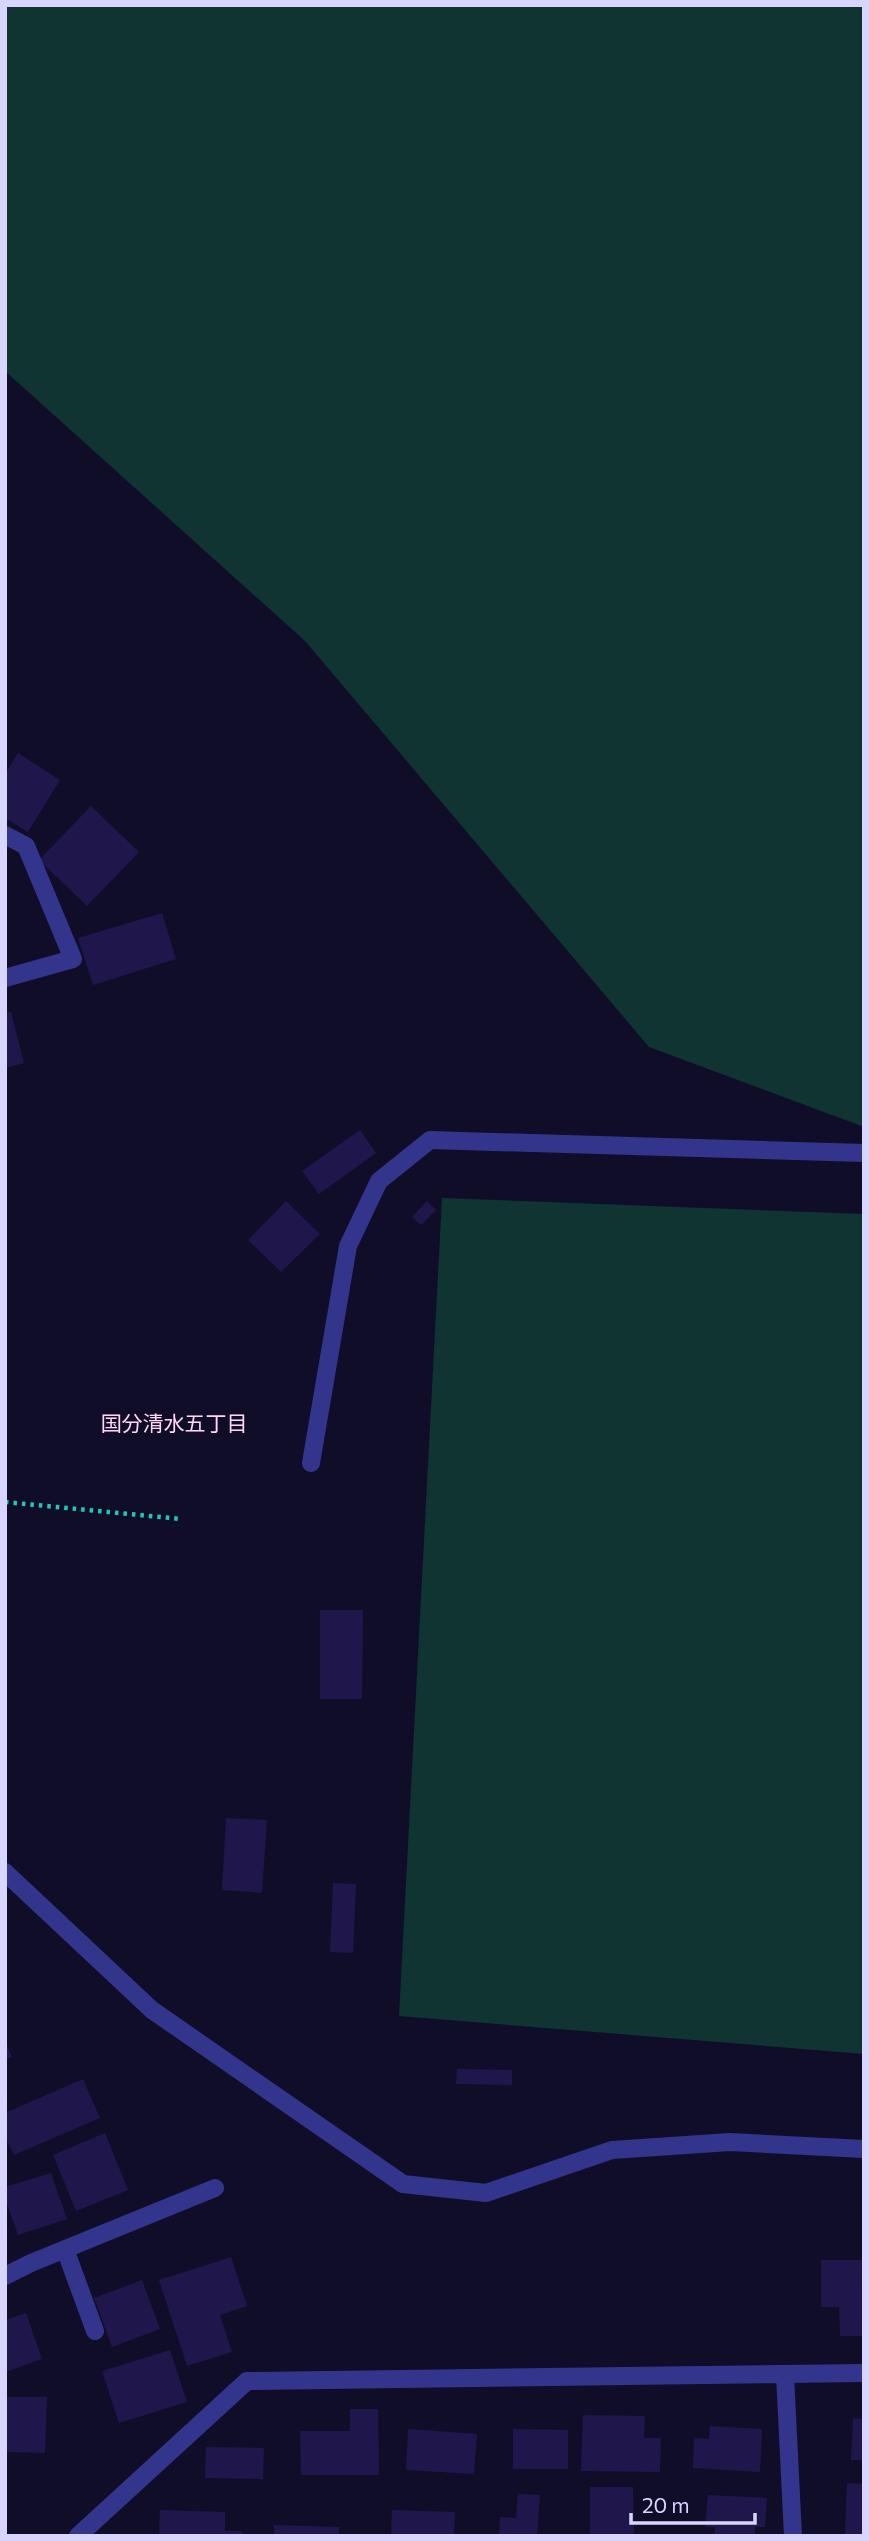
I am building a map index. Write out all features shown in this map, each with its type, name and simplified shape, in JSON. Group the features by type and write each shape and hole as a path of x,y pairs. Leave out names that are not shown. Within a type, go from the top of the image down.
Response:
{"street":[{"path":"5,835 26,846 73,960 5,978"},
{"path":"311,1463 348,1246 379,1181 430,1140 864,1153"},
{"path":"5,1872 152,2010 402,2184 486,2193 612,2150 730,2141 864,2148"},
{"path":"5,2276 215,2188"},
{"path":"65,2249 95,2331"},
{"path":"78,2536 247,2381 864,2373"},
{"path":"785,2375 793,2536"}],"path":[{"path":"5,1502 181,1519"}],"green space":[{"path":"5,5 864,5 864,1127 649,1047 305,641 5,371"},
{"path":"442,1198 864,1214 864,2054 399,2016"}],"building":[{"path":"18,753 60,780 28,832 5,818 5,774"},
{"path":"91,806 139,852 87,906 39,860"},
{"path":"162,913 176,959 93,985 78,938"},
{"path":"11,1012 24,1063 5,1068 5,1013"},
{"path":"360,1130 376,1153 319,1194 302,1171"},
{"path":"286,1201 320,1234 281,1272 248,1240"},
{"path":"427,1201 436,1210 421,1225 412,1217"},
{"path":"320,1610 363,1610 362,1699 320,1699"},
{"path":"226,1818 267,1820 262,1893 222,1890"},
{"path":"333,1883 356,1884 353,1953 330,1952"},
{"path":"5,2041 12,2057 5,2060"},
{"path":"457,2069 512,2070 512,2085 456,2084"},
{"path":"83,2079 100,2118 14,2155 5,2136 5,2113"},
{"path":"105,2133 128,2190 76,2211 53,2155"},
{"path":"51,2173 67,2219 18,2235 5,2199 5,2187"},
{"path":"231,2257 247,2306 220,2315 232,2352 187,2366 159,2280"},
{"path":"821,2260 864,2260 864,2336 840,2336 839,2307 821,2307"},
{"path":"142,2280 160,2329 112,2347 94,2298"},
{"path":"26,2313 42,2359 5,2372 5,2320"},
{"path":"170,2350 187,2402 119,2423 102,2371"},
{"path":"5,2397 47,2397 45,2453 5,2452"},
{"path":"350,2409 378,2409 379,2475 301,2475 300,2431 350,2431"},
{"path":"583,2415 645,2416 644,2438 661,2438 660,2472 581,2471"},
{"path":"853,2418 864,2419 864,2460 851,2460"},
{"path":"710,2426 762,2429 760,2472 693,2468 694,2438 709,2439"},
{"path":"408,2429 477,2434 474,2474 406,2470"},
{"path":"513,2429 568,2430 568,2469 513,2469"},
{"path":"206,2447 264,2448 263,2479 205,2478"},
{"path":"847,2483 864,2484 864,2536 845,2536"},
{"path":"590,2487 633,2487 634,2536 590,2536"},
{"path":"518,2494 540,2495 537,2536 499,2536 500,2517 516,2518"},
{"path":"708,2495 767,2498 765,2527 755,2527 755,2536 714,2536 715,2527 705,2527"},
{"path":"160,2510 225,2512 225,2531 242,2531 242,2536 159,2536"},
{"path":"392,2510 455,2512 454,2536 391,2536"},
{"path":"274,2525 339,2527 339,2536 274,2536"}],"district":[{"name":"国分清水五丁目","path":"174,1424"}]}
